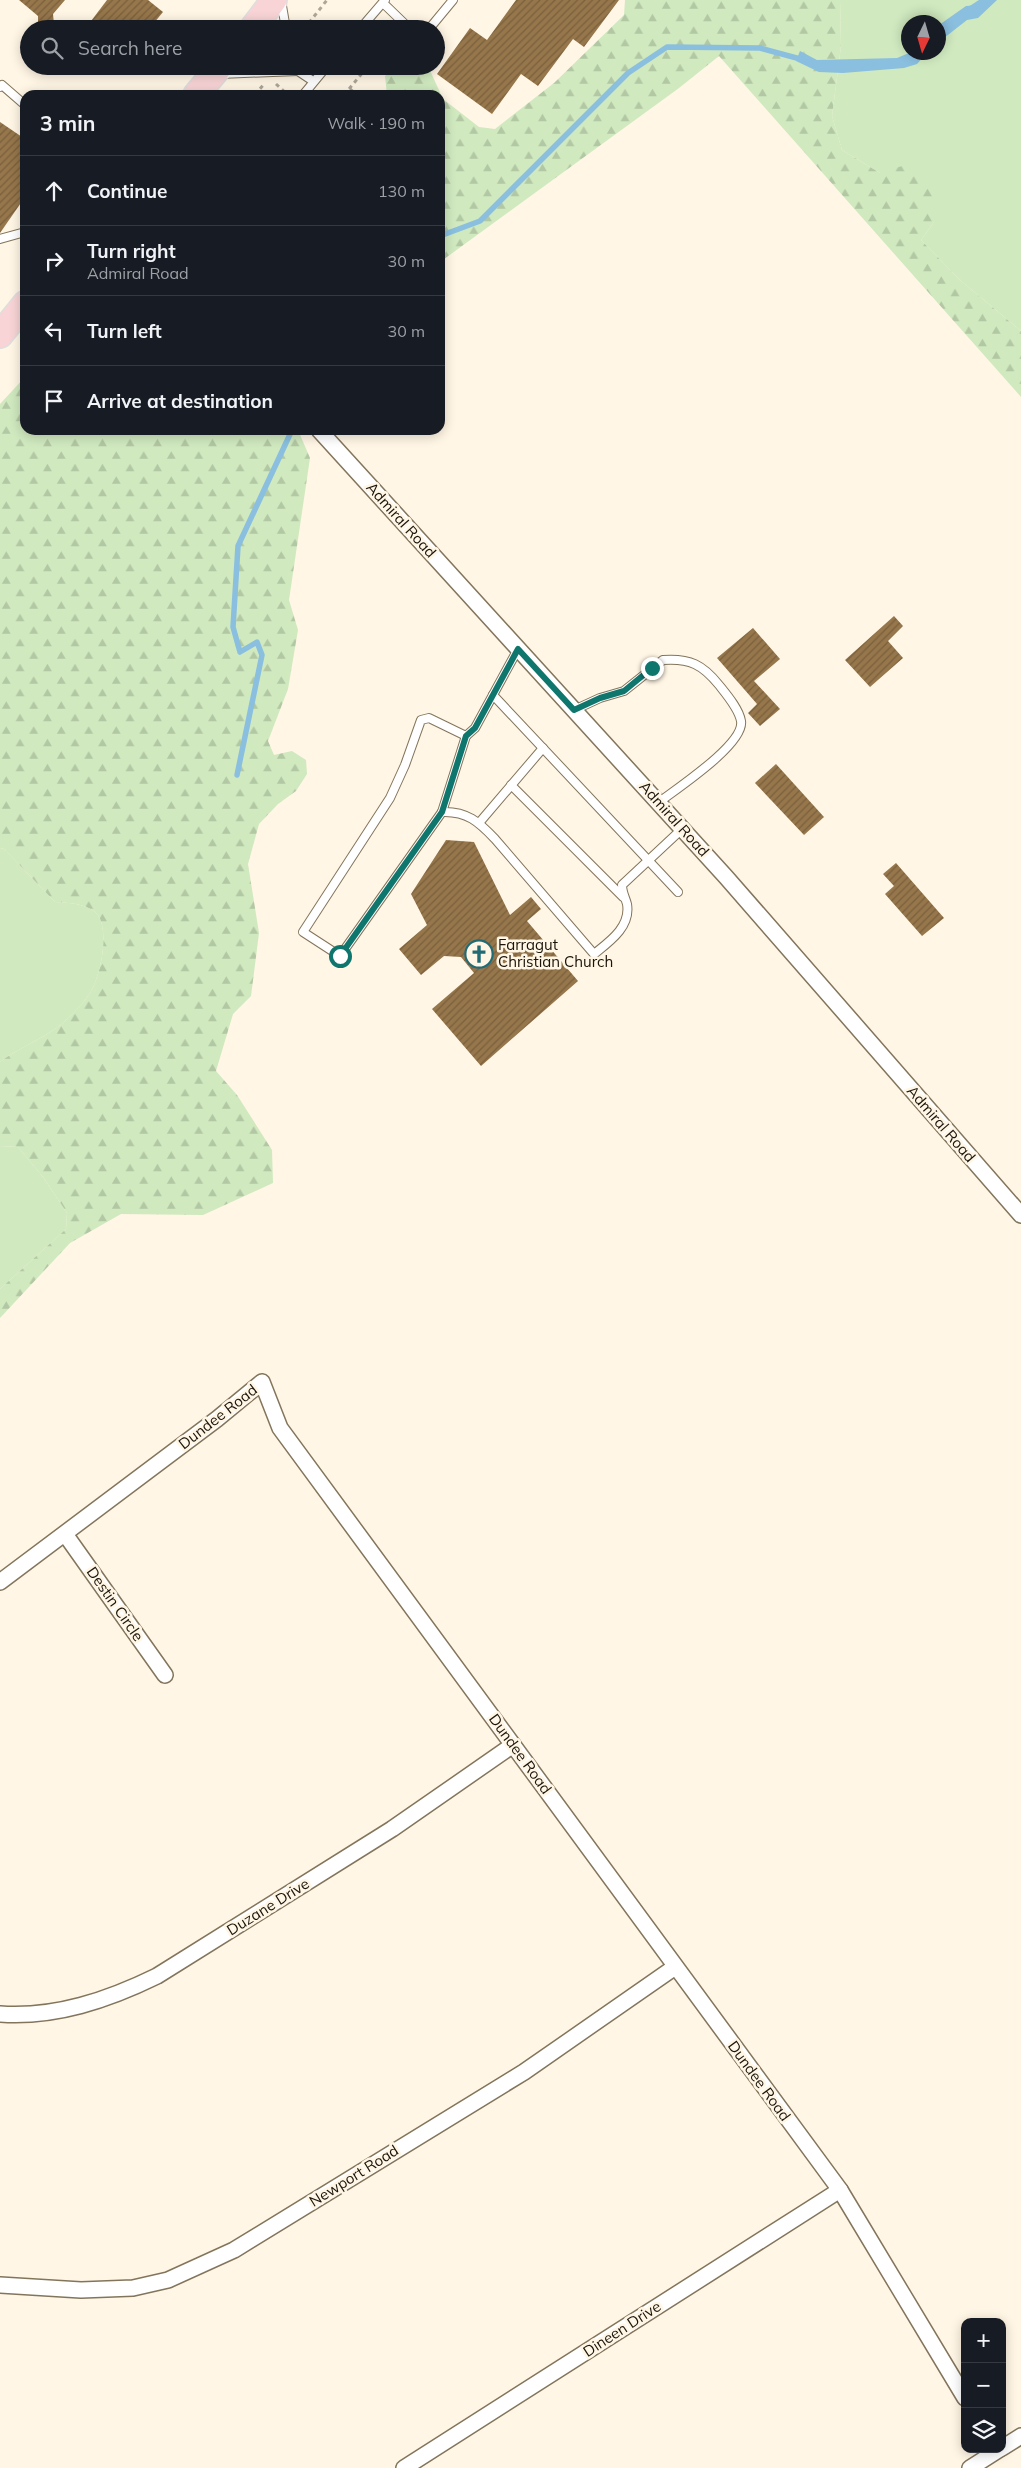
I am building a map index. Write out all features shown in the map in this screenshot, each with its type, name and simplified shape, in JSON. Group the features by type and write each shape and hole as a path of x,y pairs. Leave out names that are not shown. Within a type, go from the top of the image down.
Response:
{"main road":[{"path":"259,20 274,0"},
{"path":"200,90 213,75"},
{"path":"0,335 20,310"}],"street":[{"name":"Admiral Road","path":"324,435 658,802 1021,1215"},
{"name":"Dundee Road","path":"0,1582 217,1419 262,1382 280,1428 840,2190 961,2391"},
{"name":"Destin Circle","path":"65,1534 165,1675"},
{"name":"Duzane Drive","path":"0,2014 65,2010 119,1994 157,1976 392,1830 514,1744"},
{"name":"Newport Road","path":"0,2285 81,2290 133,2288 168,2280 234,2250 524,2072 675,1967"},
{"name":"Dineen Drive","path":"404,2468 840,2190"},
{"path":"1006,2445 1021,2436"},
{"path":"970,2468 993,2453"}],"lane":[{"path":"281,0 284,20"},
{"path":"436,20 453,0"},
{"path":"368,20 384,2 401,20"},
{"path":"305,75 313,82"},
{"path":"307,90 319,75"},
{"path":"0,87 2,85 20,101"},
{"path":"0,239 20,233"},
{"path":"466,736 429,718 421,720 405,765 390,798 304,932 340,956 442,812 466,736 475,728 518,649"},
{"path":"574,710 600,698 624,691 664,660 694,662 719,685 737,710 742,722 740,729 733,742 707,766 658,802"},
{"path":"493,695 678,892"},
{"path":"480,823 543,748"},
{"path":"512,785 625,899"},
{"path":"442,812 457,812 480,823 594,954 617,935 624,922 627,906 622,885 682,829"}],"path":[{"path":"311,20 327,0"},
{"path":"350,89 361,75"},
{"path":"273,81 283,90"}],"green space":[{"path":"625,0 840,0 841,46 832,116 842,150 880,173 902,166 934,188 934,222 921,240 960,280 1021,331 1021,397 719,56 679,88 445,258 445,101 479,127 495,129 554,83 624,15"},
{"path":"840,0 1021,0 1021,331 960,280 921,240 934,222 880,173 842,150 832,116 841,46"},
{"path":"386,75 432,75 439,90 386,90"},
{"path":"20,382 20,435 300,435 310,458 289,600 298,630 288,689 268,741 274,755 292,751 306,760 307,774 296,791 278,804 259,824 248,864 259,933 251,996 233,1014 216,1071 237,1095 272,1150 273,1183 203,1215 121,1214 70,1243 0,1318 0,1289 66,1229 67,1213 43,1177 18,1147 0,1146 0,1062 52,1031 82,1004 97,979 102,954 103,929 100,919 91,909 71,903 55,902 4,849 0,848 0,404"},
{"path":"0,848 4,849 55,902 81,905 95,912 100,919 103,929 103,941 97,979 82,1004 52,1031 0,1062"},
{"path":"0,1146 18,1147 43,1177 67,1213 66,1229 0,1289"}],"water":[{"path":"982,0 997,0 978,18 967,20 946,36 946,20 966,6 979,5"},
{"path":"800,51 817,60 901,56 901,60 921,60 917,64 904,68 843,73 819,72 796,61"}],"building":[{"path":"19,0 65,0 53,14 54,20 38,20 38,16"},
{"path":"107,0 148,0 163,12 156,20 92,20"},
{"path":"516,0 619,0 584,47 573,39 538,86 521,74 492,114 438,75 445,75 445,63 470,28 487,40"},
{"path":"0,122 20,136 20,204 0,233"},
{"path":"894,616 903,626 888,641 903,658 870,687 845,660"},
{"path":"753,628 780,659 754,681 780,709 760,726 748,713 757,704 717,658"},
{"path":"776,764 824,817 804,835 755,783"},
{"name":"Farragut Christian Church","path":"446,840 474,842 510,915 531,897 541,909 527,921 578,981 481,1066 432,1009 474,973 461,957 444,956 421,975 399,949 427,925 411,894"},
{"path":"896,863 944,918 922,936 885,894 894,886 883,874"}],"waterway":[{"path":"970,9 984,0"},
{"path":"445,234 480,221 628,73 667,47 760,48 804,60"},
{"path":"237,775 262,655 257,642 240,652 233,627 238,546 290,435"}],"place":[{"name":"Farragut Christian Church","path":"479,954"}],"route":[{"path":"340,956 442,812 466,736 475,728 518,649 574,710 600,698 624,691 652,668"}]}
